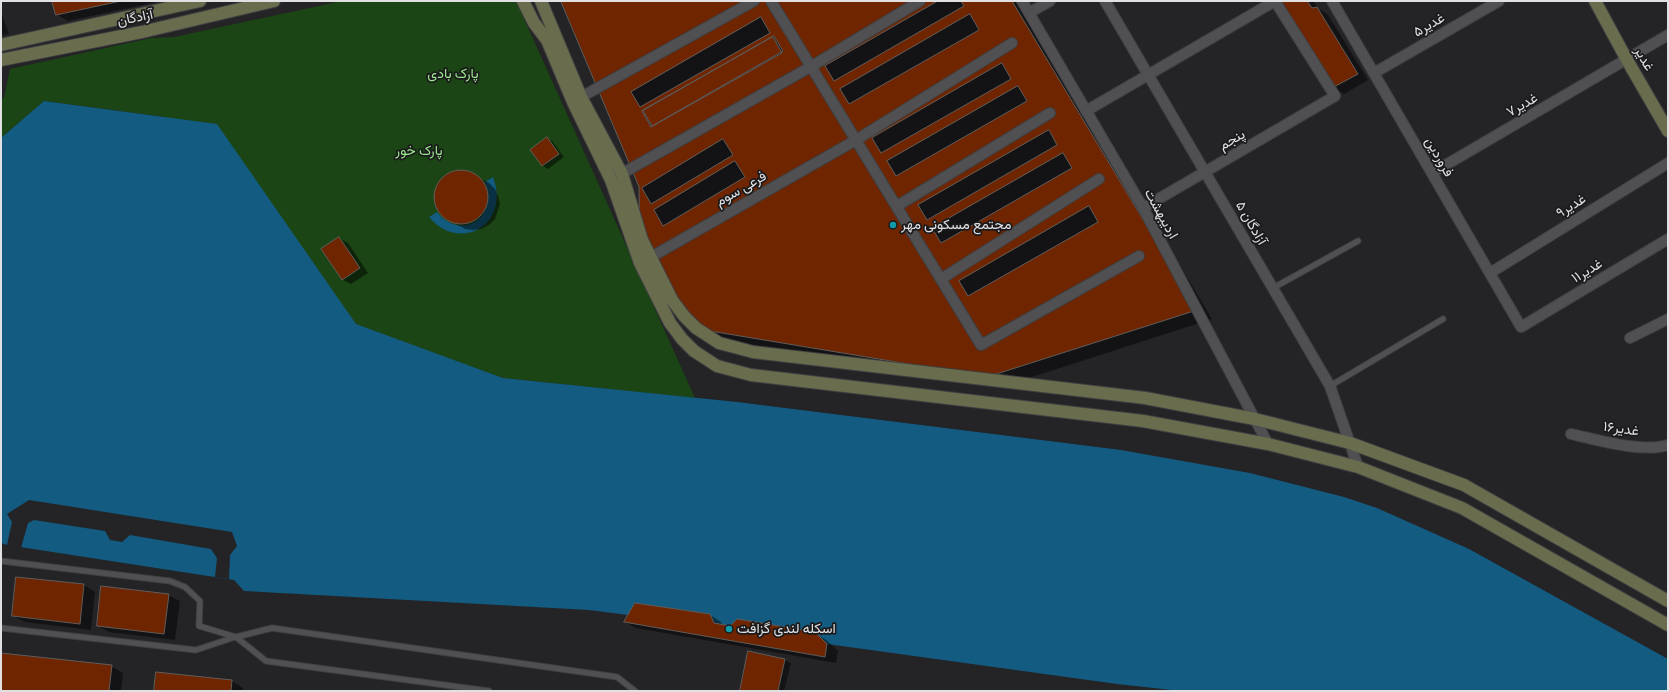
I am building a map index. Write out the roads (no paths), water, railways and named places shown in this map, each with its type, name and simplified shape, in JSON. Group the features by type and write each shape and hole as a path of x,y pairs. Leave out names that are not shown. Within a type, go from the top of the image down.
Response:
{"street":[{"name":"آزادگان","path":"1,45 183,3 200,1"},
{"name":"آزادگان","path":"1,60 142,32 274,1"},
{"path":"523,1 534,23 547,40 577,99 622,174 642,240 672,300 684,316 696,328 719,343 753,352 1145,398 1254,419 1350,443 1464,485 1668,601"},
{"path":"541,1 577,99 611,180 640,263 670,323 682,339 694,351 717,366 751,375 1143,421 1268,444 1358,466 1462,508 1668,625"},
{"path":"577,99 754,1"},
{"path":"771,1 981,345 1139,256"},
{"path":"611,180 812,66 920,1"},
{"name":"اردیبهشت","path":"1022,1 1142,208 1268,444"},
{"path":"1029,13 1050,1"},
{"name":"آزادگان ۵","path":"1105,1 1330,386 1358,466"},
{"path":"1086,111 1275,1"},
{"name":"پنجم","path":"1142,208 1335,96 1275,1"},
{"name":"فروردین","path":"1332,1 1521,327"},
{"name":"غدیر۵","path":"1374,73 1498,1"},
{"name":"غدیر","path":"1595,1 1668,131"},
{"name":"غدیر۷","path":"1432,174 1668,35"},
{"name":"فرعی سوم","path":"640,263 856,140 1012,43"},
{"path":"897,206 1050,113"},
{"name":"غدیر۹","path":"1490,272 1668,163"},
{"path":"941,279 1099,179"},
{"name":"غدیر۱۱","path":"1521,327 1668,240"},
{"path":"1630,338 1668,319"},
{"name":"غدیر۱۶","path":"1571,434 1606,442 1633,446 1661,447 1668,445"}],"lane":[{"path":"1273,288 1358,241"},
{"path":"1330,386 1443,319"},
{"path":"1,561 170,581 185,588 200,601 199,626 236,637 266,661 489,691"},
{"path":"1,628 196,650 236,637 272,628 617,676 634,691"}],"water":[{"path":"44,101 217,124 356,324 503,378 737,402 1121,450 1250,473 1344,497 1377,508 1469,549 1668,659 1668,691 1181,691 1117,684 827,644 815,632 737,619 730,626 714,623 710,614 635,603 628,615 589,610 244,591 234,580 1,543 1,138"},
{"path":"493,177 497,194 495,208 489,220 479,228 468,233 455,233 441,228 429,217 437,212 446,221 456,225 466,225 475,222 482,215 487,206 488,195 485,182"},
{"path":"460,183 469,187 473,196 469,205 460,209 451,205 447,196 451,187"}],"place":[{"name":"مجتمع مسکونی مهر","path":"893,225"},
{"name":"اسکله لندی گزافت","path":"729,629"}],"park label":[{"name":"پارک بادی","path":"453,74"},
{"name":"پارک خور","path":"419,151"}]}
